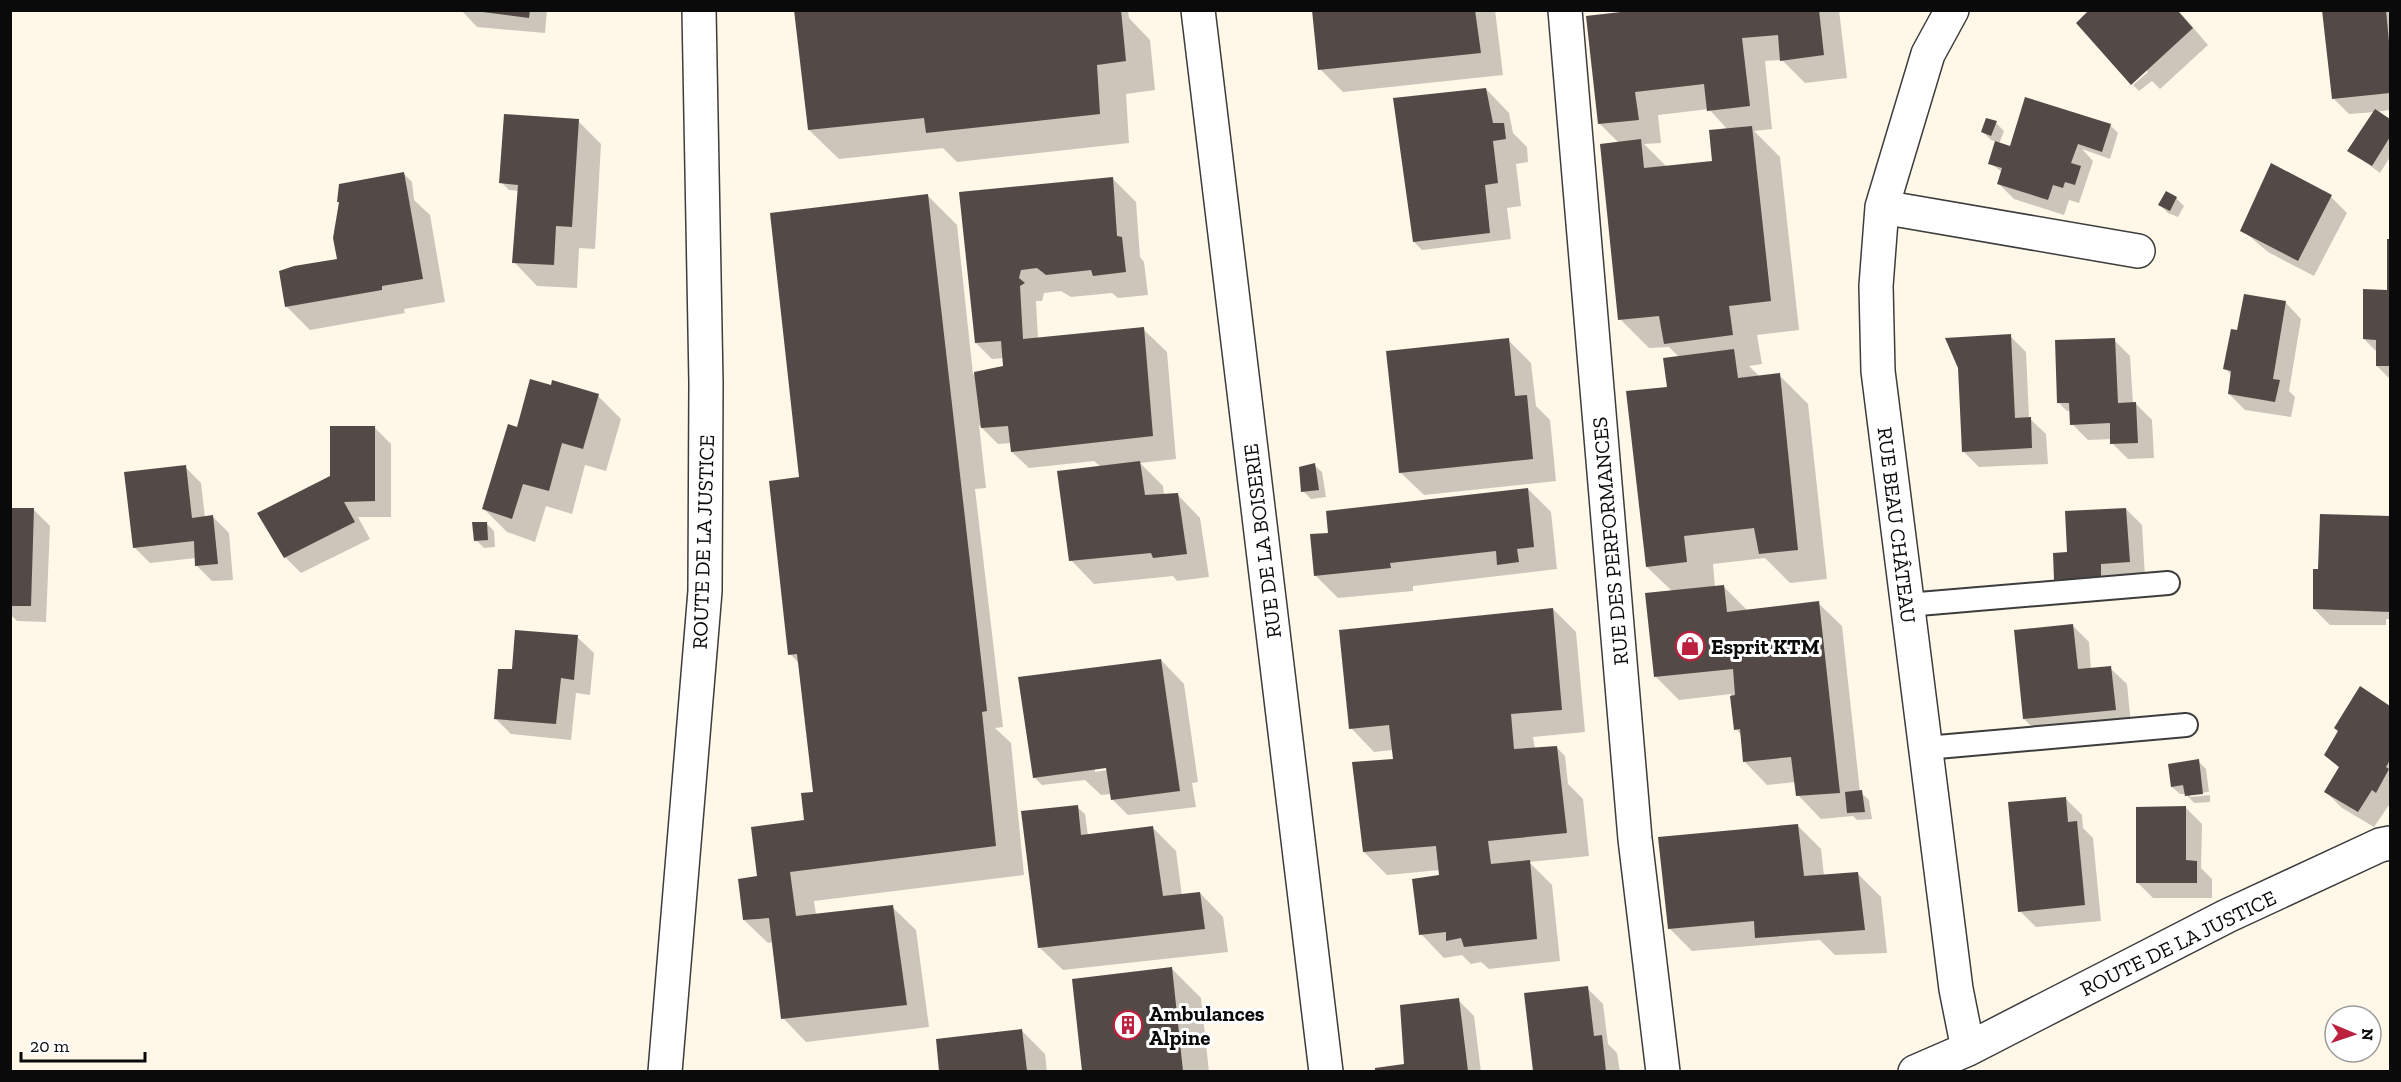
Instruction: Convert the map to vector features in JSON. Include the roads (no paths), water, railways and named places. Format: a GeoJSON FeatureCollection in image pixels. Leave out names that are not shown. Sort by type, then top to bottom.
{"type":"FeatureCollection","features":[{"type":"Feature","properties":{"kind":"street","name":"ROUTE DE LA JUSTICE"},"geometry":{"type":"LineString","coordinates":[[665,1071],[705,591],[706,383],[699,10]]}},
{"type":"Feature","properties":{"kind":"street","name":"RUE DE LA BOISERIE"},"geometry":{"type":"LineString","coordinates":[[1198,10],[1326,1071]]}},
{"type":"Feature","properties":{"kind":"street","name":"RUE DES PERFORMANCES"},"geometry":{"type":"LineString","coordinates":[[1565,10],[1635,839],[1663,1071]]}},
{"type":"Feature","properties":{"kind":"street","name":"RUE BEAU CHÂTEAU"},"geometry":{"type":"LineString","coordinates":[[1952,10],[1928,54],[1882,207],[1876,286],[1878,371],[1956,989],[1968,1048]]}},
{"type":"Feature","properties":{"kind":"street"},"geometry":{"type":"LineString","coordinates":[[1882,207],[2138,251]]}},
{"type":"Feature","properties":{"kind":"street","name":"ROUTE DE LA JUSTICE"},"geometry":{"type":"LineString","coordinates":[[1915,1071],[1968,1048],[2227,916],[2391,843]]}},
{"type":"Feature","properties":{"kind":"street","name":"ROUTE DE LA JUSTICE"},"geometry":{"type":"LineString","coordinates":[[1932,1071],[1968,1048]]}},
{"type":"Feature","properties":{"kind":"lane"},"geometry":{"type":"LineString","coordinates":[[1907,605],[2168,583]]}},
{"type":"Feature","properties":{"kind":"lane"},"geometry":{"type":"LineString","coordinates":[[1926,748],[2186,724]]}},
{"type":"Feature","properties":{"kind":"place","name":"Esprit KTM"},"geometry":{"type":"Point","coordinates":[1690,646]}},
{"type":"Feature","properties":{"kind":"place","name":"Ambulances Alpine"},"geometry":{"type":"Point","coordinates":[1128,1025]}}]}
